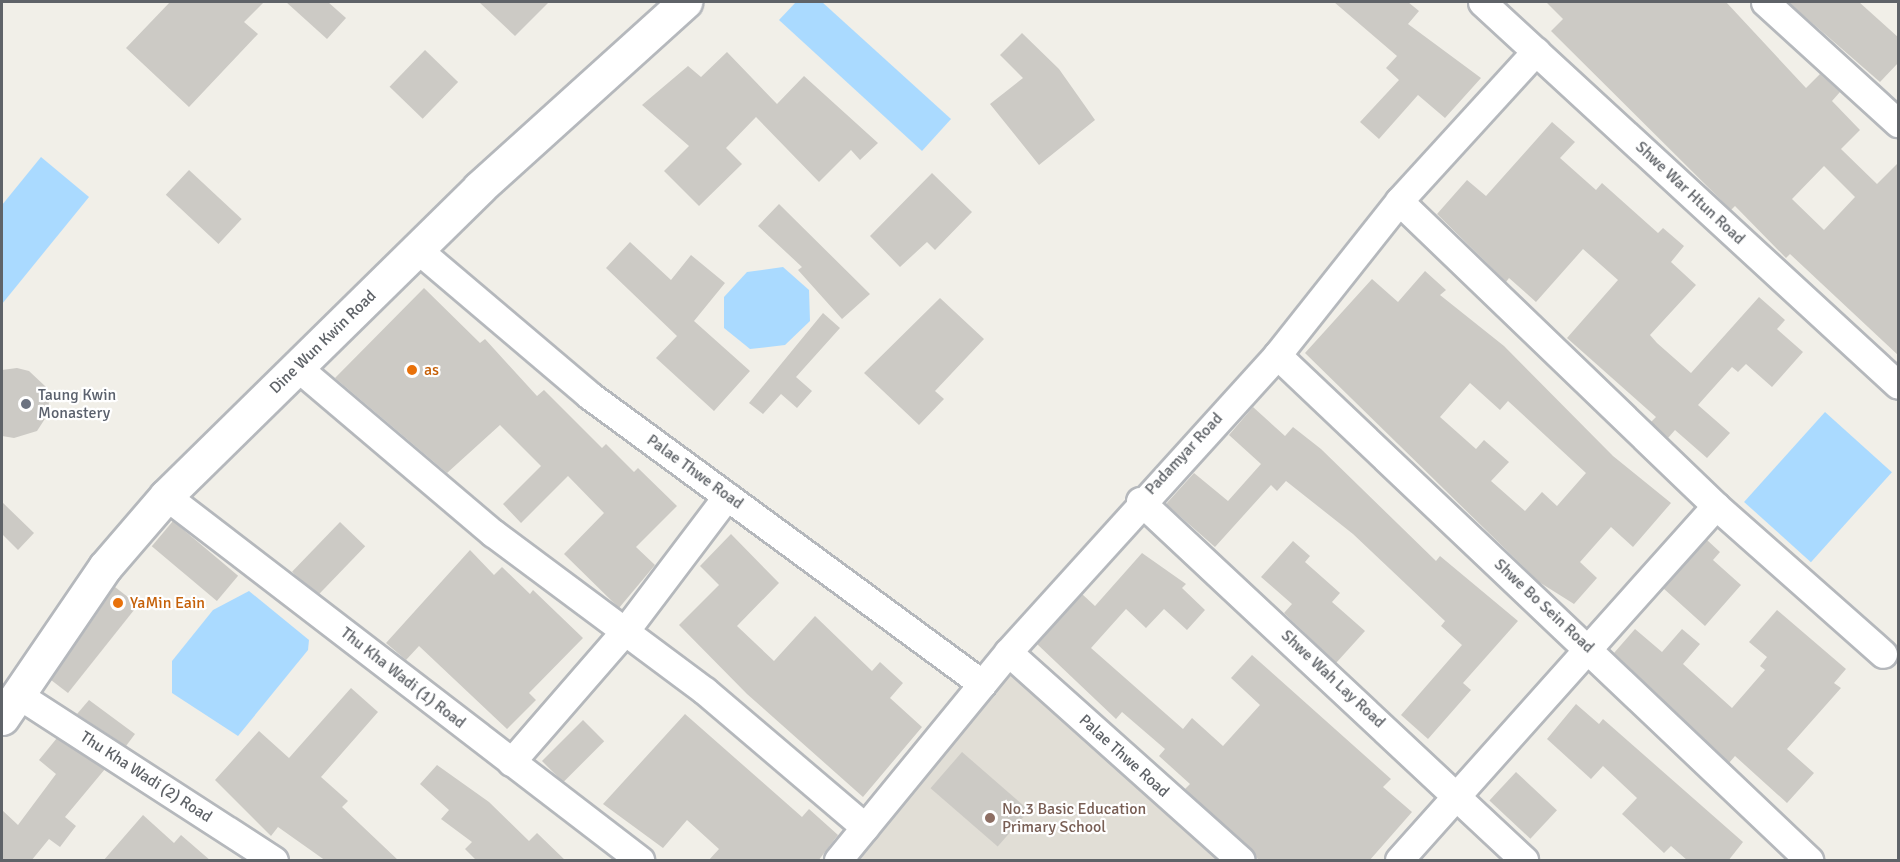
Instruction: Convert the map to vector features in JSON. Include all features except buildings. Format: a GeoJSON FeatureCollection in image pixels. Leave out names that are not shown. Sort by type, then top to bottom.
{"type":"FeatureCollection","features":[{"type":"Feature","properties":{"kind":"street","name":"Dine Wun Kwin Road"},"geometry":{"type":"LineString","coordinates":[[9,706],[105,567],[166,496],[417,249],[684,2]]}},
{"type":"Feature","properties":{"kind":"street","name":"Shwe War Htun Road"},"geometry":{"type":"LineString","coordinates":[[1482,2],[1899,385]]}},
{"type":"Feature","properties":{"kind":"street"},"geometry":{"type":"LineString","coordinates":[[1766,2],[1899,123]]}},
{"type":"Feature","properties":{"kind":"street","name":"Padamyar Road"},"geometry":{"type":"LineString","coordinates":[[838,861],[1008,652],[1140,501],[1277,355],[1399,201],[1536,51]]}},
{"type":"Feature","properties":{"kind":"street"},"geometry":{"type":"LineString","coordinates":[[1399,201],[1716,506],[1883,654]]}},
{"type":"Feature","properties":{"kind":"street","name":"Palae Thwe Road"},"geometry":{"type":"LineString","coordinates":[[417,249],[589,395],[982,684]]}},
{"type":"Feature","properties":{"kind":"street","name":"Shwe Bo Sein Road"},"geometry":{"type":"LineString","coordinates":[[1277,355],[1588,648],[1809,861]]}},
{"type":"Feature","properties":{"kind":"street"},"geometry":{"type":"LineString","coordinates":[[297,367],[493,532],[625,631],[865,826]]}},
{"type":"Feature","properties":{"kind":"street","name":"Thu Kha Wadi (1) Road"},"geometry":{"type":"LineString","coordinates":[[166,496],[640,861]]}},
{"type":"Feature","properties":{"kind":"street"},"geometry":{"type":"LineString","coordinates":[[512,762],[625,631],[727,496]]}},
{"type":"Feature","properties":{"kind":"street","name":"Shwe Wah Lay Road"},"geometry":{"type":"LineString","coordinates":[[1140,501],[1458,794],[1524,861]]}},
{"type":"Feature","properties":{"kind":"street"},"geometry":{"type":"LineString","coordinates":[[1399,861],[1716,506]]}},
{"type":"Feature","properties":{"kind":"street","name":"Palae Thwe Road"},"geometry":{"type":"LineString","coordinates":[[1008,652],[1240,861]]}},
{"type":"Feature","properties":{"kind":"street","name":"Thu Kha Wadi (2) Road"},"geometry":{"type":"LineString","coordinates":[[9,706],[274,861]]}},
{"type":"Feature","properties":{"kind":"shaded area"},"geometry":{"type":"Polygon","coordinates":[[[1008,671],[1230,860],[852,860],[1008,671]]]}},
{"type":"Feature","properties":{"kind":"water"},"geometry":{"type":"Polygon","coordinates":[[[796,2],[822,2],[951,119],[922,151],[779,20],[796,2]]]}},
{"type":"Feature","properties":{"kind":"water"},"geometry":{"type":"Polygon","coordinates":[[[41,157],[89,197],[2,304],[2,205],[41,157]]]}},
{"type":"Feature","properties":{"kind":"water"},"geometry":{"type":"Polygon","coordinates":[[[783,267],[809,290],[810,321],[785,345],[750,349],[724,328],[724,297],[747,272],[783,267]]]}},
{"type":"Feature","properties":{"kind":"water"},"geometry":{"type":"Polygon","coordinates":[[[1825,412],[1892,472],[1811,562],[1744,502],[1825,412]]]}},
{"type":"Feature","properties":{"kind":"water"},"geometry":{"type":"Polygon","coordinates":[[[249,591],[309,640],[308,650],[238,736],[172,693],[172,661],[213,610],[249,591]]]}},
{"type":"Feature","properties":{"kind":"place","name":"as"},"geometry":{"type":"Point","coordinates":[412,370]}},
{"type":"Feature","properties":{"kind":"place","name":"Taung Kwin Monastery"},"geometry":{"type":"Point","coordinates":[26,404]}},
{"type":"Feature","properties":{"kind":"place","name":"YaMin Eain"},"geometry":{"type":"Point","coordinates":[118,603]}},
{"type":"Feature","properties":{"kind":"place","name":"No.3 Basic Education Primary School"},"geometry":{"type":"Point","coordinates":[990,818]}}]}
